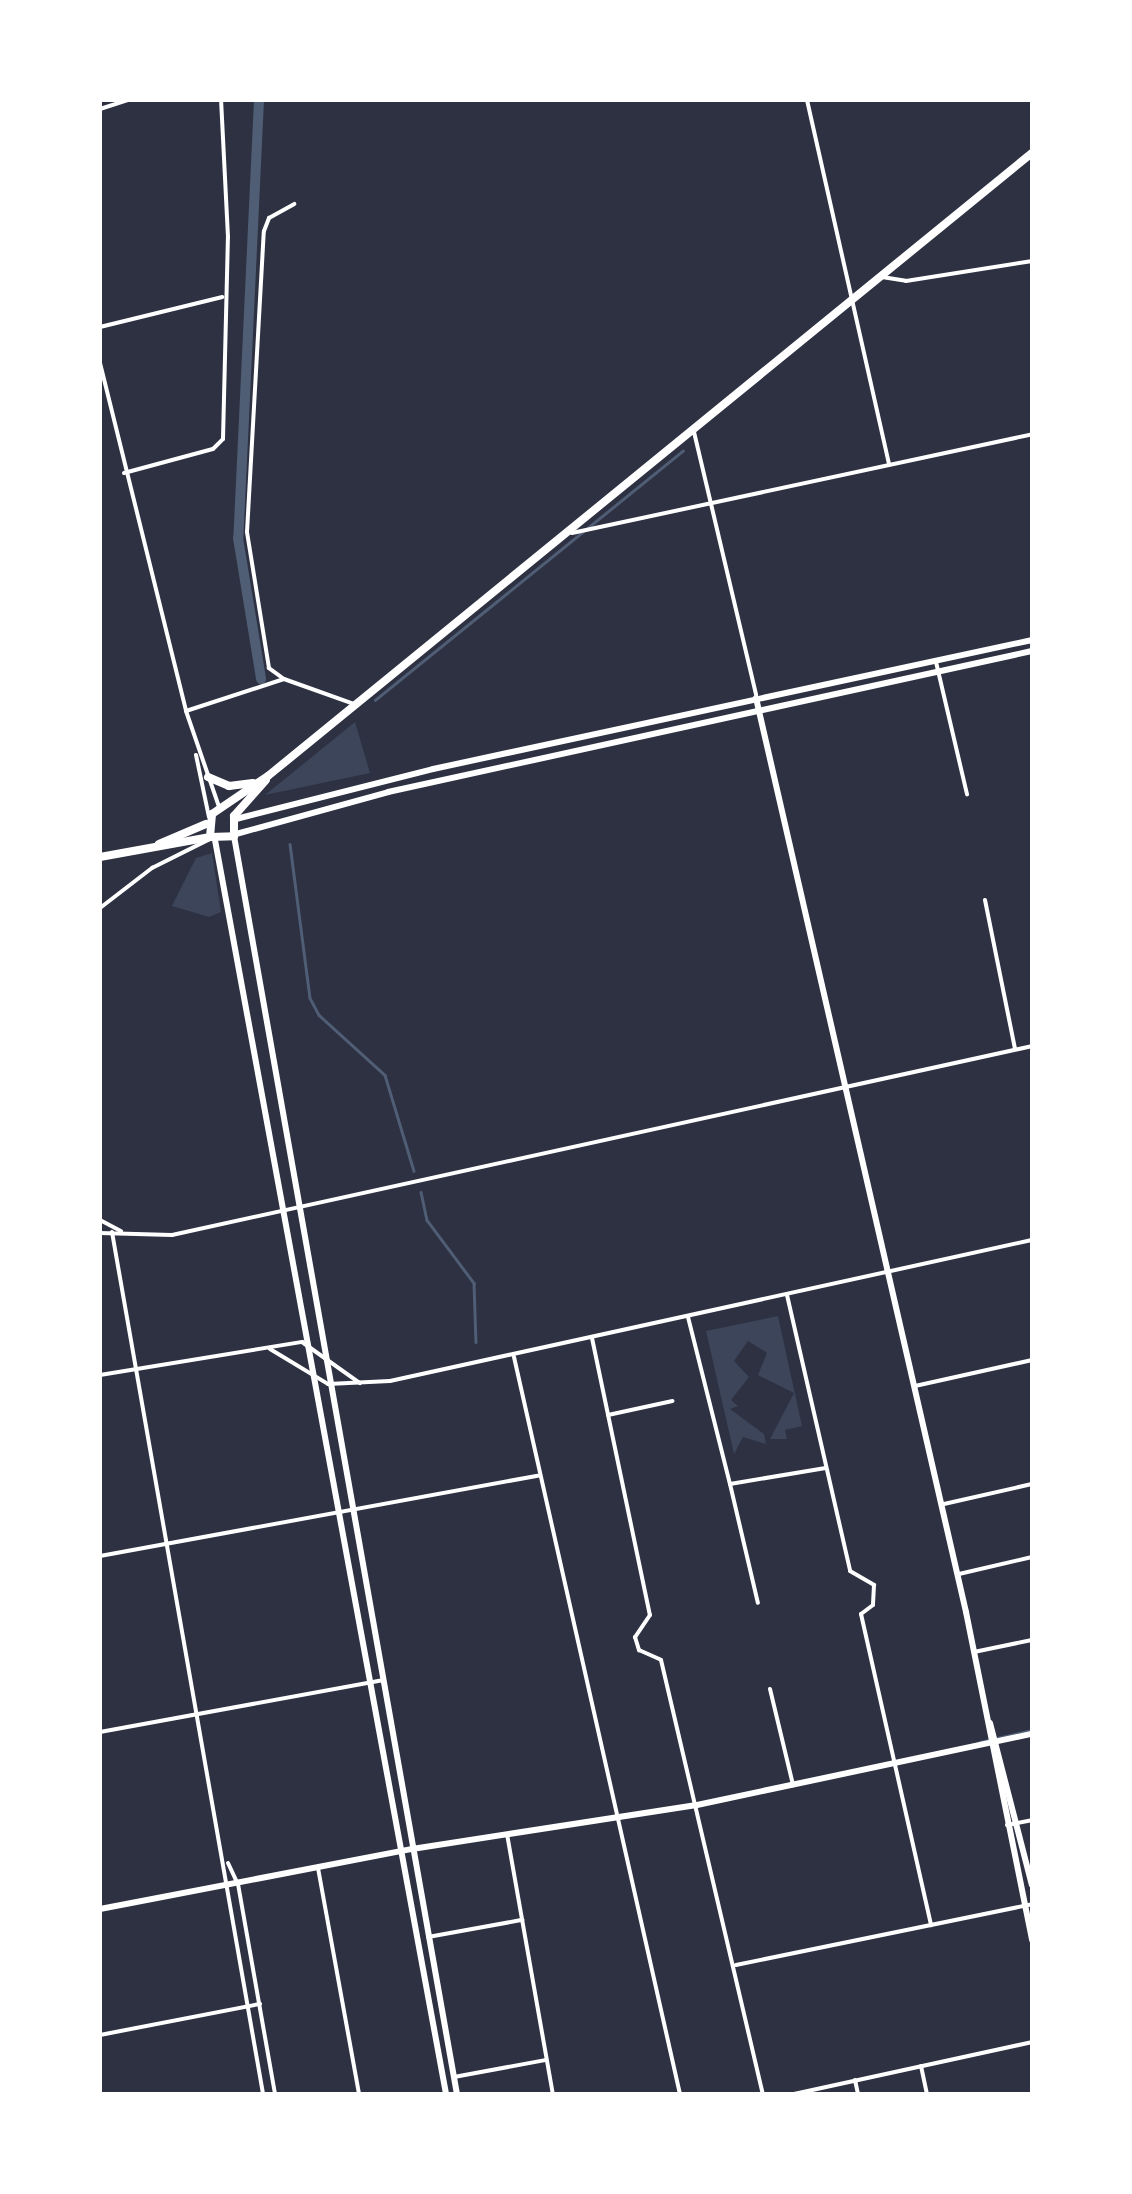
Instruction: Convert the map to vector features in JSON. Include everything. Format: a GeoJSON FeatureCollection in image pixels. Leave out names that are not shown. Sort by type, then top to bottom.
{"type":"FeatureCollection","features":[{"type":"Feature","properties":{"kind":"highway"},"geometry":{"type":"LineString","coordinates":[[140,851],[208,821],[268,776],[1032,154]]}},
{"type":"Feature","properties":{"kind":"highway"},"geometry":{"type":"LineString","coordinates":[[100,857],[235,835],[235,818],[268,776]]}},
{"type":"Feature","properties":{"kind":"highway"},"geometry":{"type":"LineString","coordinates":[[208,777],[229,786],[258,782]]}},
{"type":"Feature","properties":{"kind":"highway"},"geometry":{"type":"LineString","coordinates":[[222,810],[235,818]]}},
{"type":"Feature","properties":{"kind":"highway"},"geometry":{"type":"LineString","coordinates":[[208,821],[212,838]]}},
{"type":"Feature","properties":{"kind":"main road"},"geometry":{"type":"LineString","coordinates":[[457,2094],[280,1120],[235,835],[263,822],[758,709],[1032,640]]}},
{"type":"Feature","properties":{"kind":"main road"},"geometry":{"type":"LineString","coordinates":[[235,818],[756,698],[1029,651],[1023,642]]}},
{"type":"Feature","properties":{"kind":"main road"},"geometry":{"type":"LineString","coordinates":[[756,698],[990,1722],[990,1742],[1028,1904],[1032,1940]]}},
{"type":"Feature","properties":{"kind":"main road"},"geometry":{"type":"LineString","coordinates":[[596,733],[598,745]]}},
{"type":"Feature","properties":{"kind":"main road"},"geometry":{"type":"LineString","coordinates":[[502,754],[504,765]]}},
{"type":"Feature","properties":{"kind":"main road"},"geometry":{"type":"LineString","coordinates":[[212,838],[268,1122],[446,2094]]}},
{"type":"Feature","properties":{"kind":"main road"},"geometry":{"type":"LineString","coordinates":[[268,1122],[280,1120]]}},
{"type":"Feature","properties":{"kind":"main road"},"geometry":{"type":"LineString","coordinates":[[990,1722],[999,1740],[1032,1885]]}},
{"type":"Feature","properties":{"kind":"main road"},"geometry":{"type":"LineString","coordinates":[[100,1909],[412,1849],[697,1805],[1032,1734]]}},
{"type":"Feature","properties":{"kind":"main road"},"geometry":{"type":"LineString","coordinates":[[416,1927],[426,1924]]}},
{"type":"Feature","properties":{"kind":"street"},"geometry":{"type":"LineString","coordinates":[[100,109],[124,100]]}},
{"type":"Feature","properties":{"kind":"street"},"geometry":{"type":"LineString","coordinates":[[124,473],[212,449],[223,433],[221,100]]}},
{"type":"Feature","properties":{"kind":"street"},"geometry":{"type":"LineString","coordinates":[[807,100],[888,464]]}},
{"type":"Feature","properties":{"kind":"street"},"geometry":{"type":"LineString","coordinates":[[294,204],[269,218],[264,231],[247,532],[269,668],[284,678],[354,704]]}},
{"type":"Feature","properties":{"kind":"street"},"geometry":{"type":"LineString","coordinates":[[882,278],[906,281],[1024,257],[1032,261]]}},
{"type":"Feature","properties":{"kind":"street"},"geometry":{"type":"LineString","coordinates":[[100,326],[224,296]]}},
{"type":"Feature","properties":{"kind":"street"},"geometry":{"type":"LineString","coordinates":[[100,363],[124,473],[195,745],[208,821]]}},
{"type":"Feature","properties":{"kind":"street"},"geometry":{"type":"LineString","coordinates":[[100,427],[112,424]]}},
{"type":"Feature","properties":{"kind":"street"},"geometry":{"type":"LineString","coordinates":[[693,428],[756,698]]}},
{"type":"Feature","properties":{"kind":"street"},"geometry":{"type":"LineString","coordinates":[[562,535],[1032,434]]}},
{"type":"Feature","properties":{"kind":"street"},"geometry":{"type":"LineString","coordinates":[[937,665],[967,794]]}},
{"type":"Feature","properties":{"kind":"street"},"geometry":{"type":"LineString","coordinates":[[186,711],[284,678]]}},
{"type":"Feature","properties":{"kind":"street"},"geometry":{"type":"LineString","coordinates":[[195,745],[222,810]]}},
{"type":"Feature","properties":{"kind":"street"},"geometry":{"type":"LineString","coordinates":[[100,908],[152,868],[212,838]]}},
{"type":"Feature","properties":{"kind":"street"},"geometry":{"type":"LineString","coordinates":[[984,900],[1015,1050]]}},
{"type":"Feature","properties":{"kind":"street"},"geometry":{"type":"LineString","coordinates":[[100,1233],[172,1235],[1032,1046]]}},
{"type":"Feature","properties":{"kind":"street"},"geometry":{"type":"LineString","coordinates":[[100,1220],[122,1231]]}},
{"type":"Feature","properties":{"kind":"street"},"geometry":{"type":"LineString","coordinates":[[112,1232],[226,1859],[225,1886],[263,2094]]}},
{"type":"Feature","properties":{"kind":"street"},"geometry":{"type":"LineString","coordinates":[[270,1349],[328,1384],[360,1384],[514,1356],[1032,1240]]}},
{"type":"Feature","properties":{"kind":"street"},"geometry":{"type":"LineString","coordinates":[[787,1295],[850,1570],[874,1585],[873,1606],[861,1614],[931,1925]]}},
{"type":"Feature","properties":{"kind":"street"},"geometry":{"type":"LineString","coordinates":[[688,1316],[758,1603]]}},
{"type":"Feature","properties":{"kind":"street"},"geometry":{"type":"LineString","coordinates":[[592,1338],[650,1616],[636,1637],[639,1650],[661,1660],[736,1965],[763,2094]]}},
{"type":"Feature","properties":{"kind":"street"},"geometry":{"type":"LineString","coordinates":[[100,1375],[306,1342],[360,1384]]}},
{"type":"Feature","properties":{"kind":"street"},"geometry":{"type":"LineString","coordinates":[[514,1356],[680,2094]]}},
{"type":"Feature","properties":{"kind":"street"},"geometry":{"type":"LineString","coordinates":[[914,1386],[1032,1360]]}},
{"type":"Feature","properties":{"kind":"street"},"geometry":{"type":"LineString","coordinates":[[608,1415],[672,1401]]}},
{"type":"Feature","properties":{"kind":"street"},"geometry":{"type":"LineString","coordinates":[[730,1484],[826,1468]]}},
{"type":"Feature","properties":{"kind":"street"},"geometry":{"type":"LineString","coordinates":[[100,1556],[539,1476]]}},
{"type":"Feature","properties":{"kind":"street"},"geometry":{"type":"LineString","coordinates":[[940,1505],[1032,1484]]}},
{"type":"Feature","properties":{"kind":"street"},"geometry":{"type":"LineString","coordinates":[[956,1574],[1032,1557]]}},
{"type":"Feature","properties":{"kind":"street"},"geometry":{"type":"LineString","coordinates":[[974,1652],[1032,1640]]}},
{"type":"Feature","properties":{"kind":"street"},"geometry":{"type":"LineString","coordinates":[[100,1732],[382,1680]]}},
{"type":"Feature","properties":{"kind":"street"},"geometry":{"type":"LineString","coordinates":[[770,1689],[793,1785]]}},
{"type":"Feature","properties":{"kind":"street"},"geometry":{"type":"LineString","coordinates":[[1007,1825],[1032,1820]]}},
{"type":"Feature","properties":{"kind":"street"},"geometry":{"type":"LineString","coordinates":[[506,1834],[552,2094]]}},
{"type":"Feature","properties":{"kind":"street"},"geometry":{"type":"LineString","coordinates":[[226,1859],[238,1884],[276,2094]]}},
{"type":"Feature","properties":{"kind":"street"},"geometry":{"type":"LineString","coordinates":[[318,1867],[360,2094]]}},
{"type":"Feature","properties":{"kind":"street"},"geometry":{"type":"LineString","coordinates":[[736,1965],[1028,1904]]}},
{"type":"Feature","properties":{"kind":"street"},"geometry":{"type":"LineString","coordinates":[[428,1936],[522,1920]]}},
{"type":"Feature","properties":{"kind":"street"},"geometry":{"type":"LineString","coordinates":[[100,2035],[260,2004]]}},
{"type":"Feature","properties":{"kind":"street"},"geometry":{"type":"LineString","coordinates":[[794,2094],[1032,2042]]}},
{"type":"Feature","properties":{"kind":"street"},"geometry":{"type":"LineString","coordinates":[[454,2077],[546,2060]]}},
{"type":"Feature","properties":{"kind":"street"},"geometry":{"type":"LineString","coordinates":[[921,2066],[927,2094]]}},
{"type":"Feature","properties":{"kind":"street"},"geometry":{"type":"LineString","coordinates":[[855,2080],[858,2094]]}},
{"type":"Feature","properties":{"kind":"shaded area"},"geometry":{"type":"Polygon","coordinates":[[[355,722],[370,773],[265,795],[355,722]]]}},
{"type":"Feature","properties":{"kind":"shaded area"},"geometry":{"type":"Polygon","coordinates":[[[212,853],[221,912],[209,917],[172,906],[196,858],[212,853]]]}},
{"type":"Feature","properties":{"kind":"shaded area"},"geometry":{"type":"Polygon","coordinates":[[[778,1316],[802,1426],[785,1430],[787,1439],[770,1439],[794,1393],[758,1375],[767,1353],[748,1341],[734,1361],[749,1377],[731,1400],[738,1406],[730,1409],[764,1434],[766,1444],[743,1437],[734,1454],[706,1331],[778,1316]]]}},
{"type":"Feature","properties":{"kind":"waterway"},"geometry":{"type":"LineString","coordinates":[[259,100],[238,538],[261,679]]}},
{"type":"Feature","properties":{"kind":"waterway"},"geometry":{"type":"LineString","coordinates":[[375,700],[683,451]]}},
{"type":"Feature","properties":{"kind":"waterway"},"geometry":{"type":"LineString","coordinates":[[290,844],[310,998],[319,1015],[385,1075],[414,1171]]}},
{"type":"Feature","properties":{"kind":"waterway"},"geometry":{"type":"LineString","coordinates":[[421,1192],[427,1220],[474,1283],[476,1342]]}},
{"type":"Feature","properties":{"kind":"waterway"},"geometry":{"type":"LineString","coordinates":[[980,1742],[1032,1730]]}}]}
